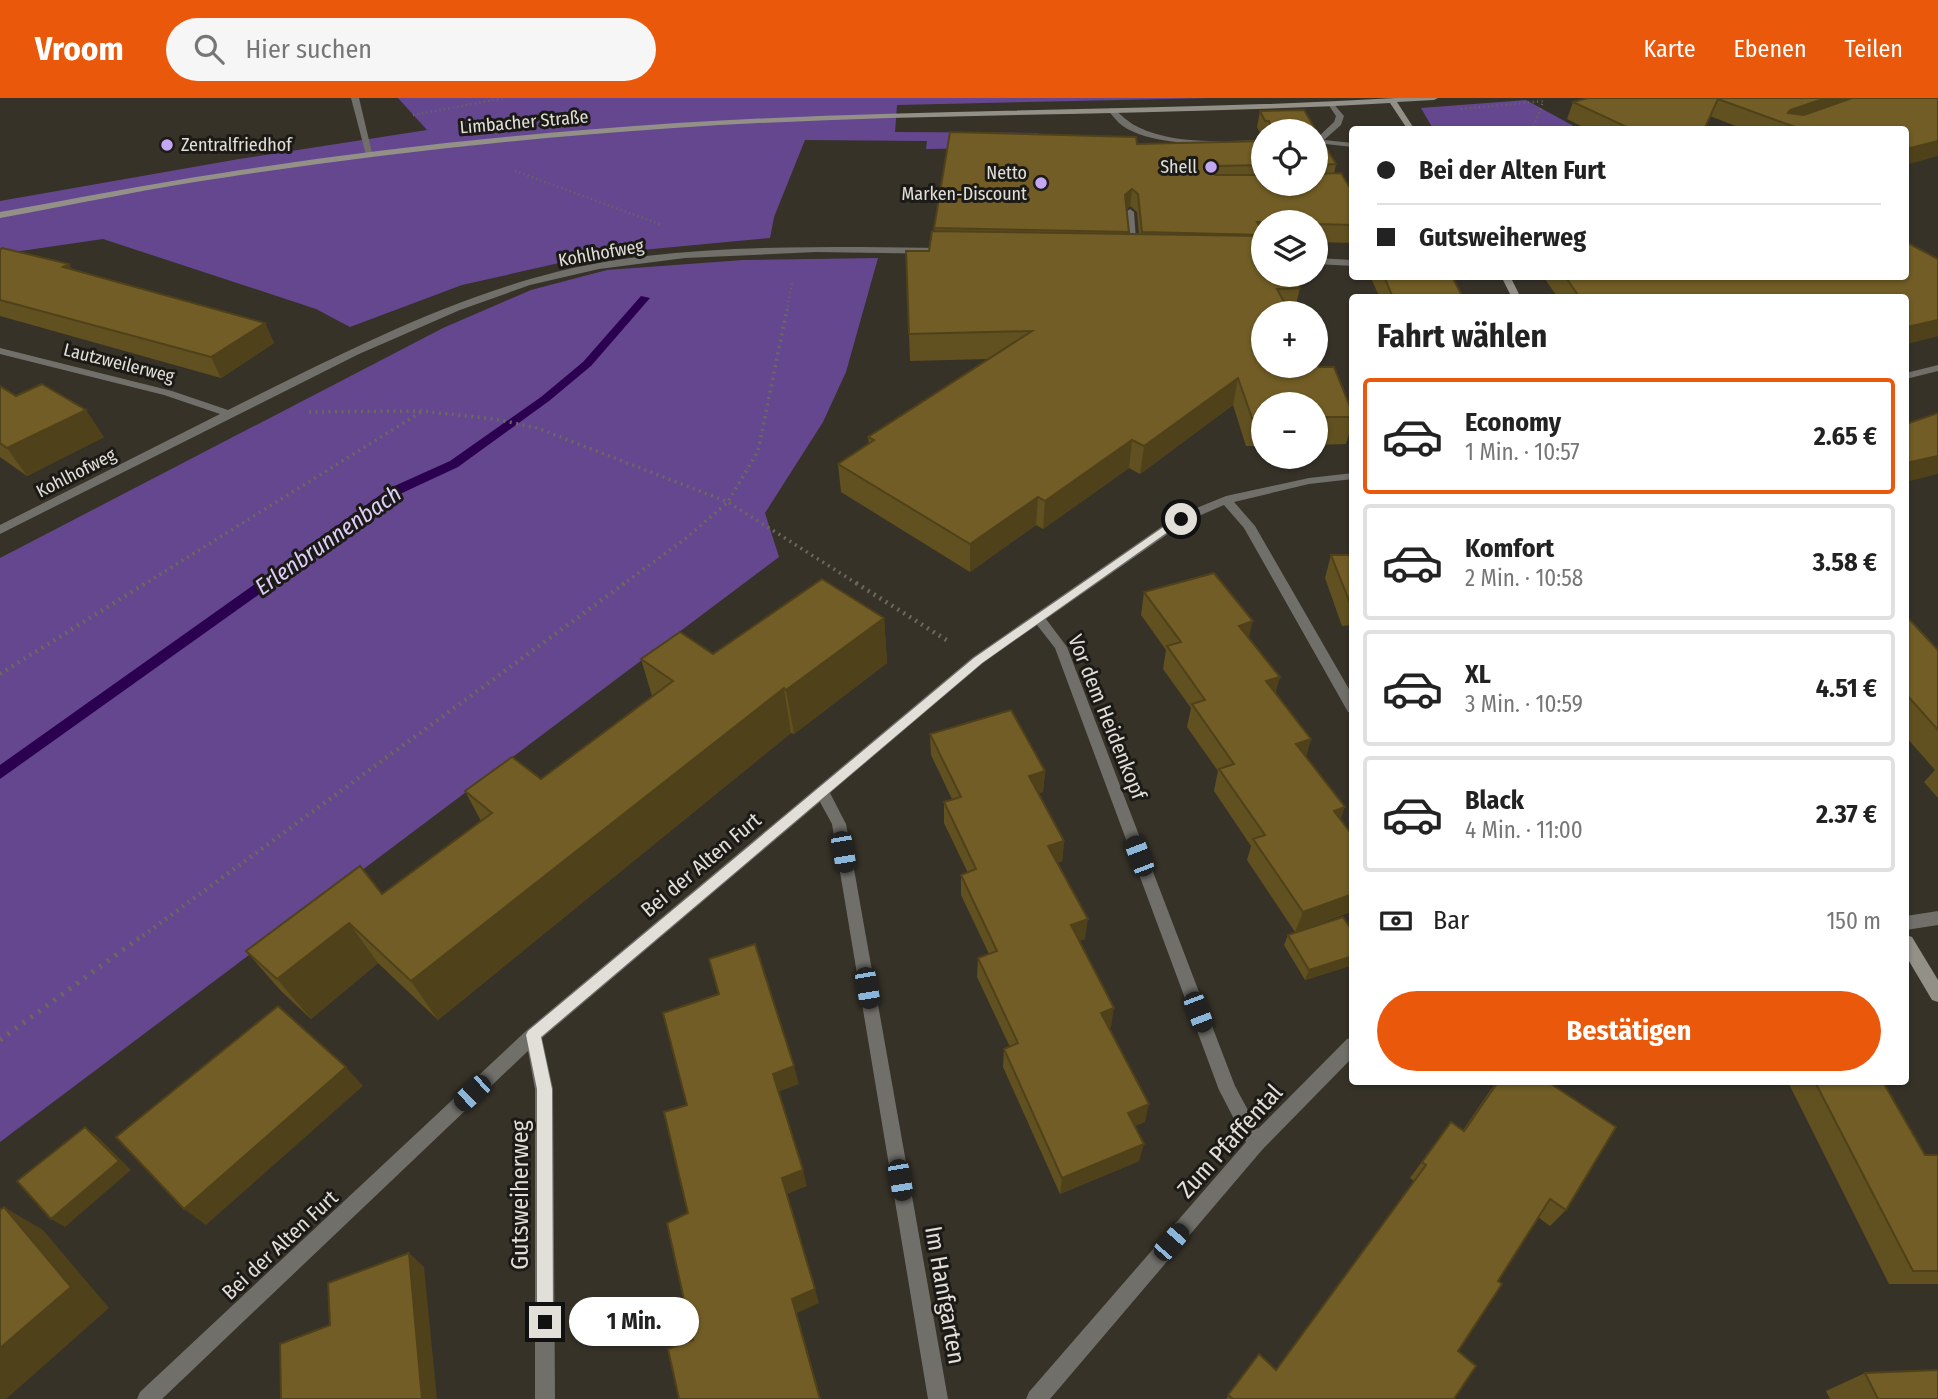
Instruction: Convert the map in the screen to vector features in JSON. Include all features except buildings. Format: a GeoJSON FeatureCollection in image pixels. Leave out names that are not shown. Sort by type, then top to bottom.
{"type":"FeatureCollection","features":[{"type":"Feature","properties":{"kind":"main road","name":"Limbacher Straße"},"geometry":{"type":"LineString","coordinates":[[0,215],[253,170],[578,132],[735,122],[1332,104],[1434,98]]}},
{"type":"Feature","properties":{"kind":"main road"},"geometry":{"type":"LineString","coordinates":[[1392,101],[1409,126]]}},
{"type":"Feature","properties":{"kind":"main road"},"geometry":{"type":"LineString","coordinates":[[1909,947],[1938,995]]}},
{"type":"Feature","properties":{"kind":"street"},"geometry":{"type":"LineString","coordinates":[[355,98],[370,155]]}},
{"type":"Feature","properties":{"kind":"street"},"geometry":{"type":"LineString","coordinates":[[1328,132],[1338,123],[1340,116],[1332,104]]}},
{"type":"Feature","properties":{"kind":"street"},"geometry":{"type":"LineString","coordinates":[[1112,110],[1120,121],[1147,132],[1186,140],[1251,142]]}},
{"type":"Feature","properties":{"kind":"street"},"geometry":{"type":"LineString","coordinates":[[1328,142],[1349,145]]}},
{"type":"Feature","properties":{"kind":"street"},"geometry":{"type":"LineString","coordinates":[[1130,212],[1134,255]]}},
{"type":"Feature","properties":{"kind":"street","name":"Kohlhofweg"},"geometry":{"type":"LineString","coordinates":[[0,530],[228,413],[434,315],[518,286],[597,266],[681,256],[798,250],[953,251]]}},
{"type":"Feature","properties":{"kind":"street"},"geometry":{"type":"LineString","coordinates":[[1120,255],[1146,255]]}},
{"type":"Feature","properties":{"kind":"street"},"geometry":{"type":"LineString","coordinates":[[1328,262],[1349,263]]}},
{"type":"Feature","properties":{"kind":"street","name":"Lautzweilerweg"},"geometry":{"type":"LineString","coordinates":[[0,351],[168,393],[228,413]]}},
{"type":"Feature","properties":{"kind":"street"},"geometry":{"type":"LineString","coordinates":[[1909,375],[1938,368]]}},
{"type":"Feature","properties":{"kind":"street","name":"Bei der Alten Furt"},"geometry":{"type":"LineString","coordinates":[[147,1399],[533,1035],[978,660],[1181,519],[1226,500],[1309,481],[1349,476]]}},
{"type":"Feature","properties":{"kind":"street"},"geometry":{"type":"LineString","coordinates":[[1226,500],[1249,526],[1349,702]]}},
{"type":"Feature","properties":{"kind":"street","name":"Vor dem Heidenkopf"},"geometry":{"type":"LineString","coordinates":[[1039,618],[1061,648],[1228,1090],[1256,1144]]}},
{"type":"Feature","properties":{"kind":"street","name":"Im Hanfgarten"},"geometry":{"type":"LineString","coordinates":[[821,790],[838,824],[938,1399]]}},
{"type":"Feature","properties":{"kind":"street"},"geometry":{"type":"LineString","coordinates":[[1909,923],[1938,918]]}},
{"type":"Feature","properties":{"kind":"street","name":"Gutsweiherweg"},"geometry":{"type":"LineString","coordinates":[[533,1035],[544,1089],[545,1399]]}},
{"type":"Feature","properties":{"kind":"street","name":"Zum Pfaffental"},"geometry":{"type":"LineString","coordinates":[[1036,1399],[1256,1144],[1349,1049]]}},
{"type":"Feature","properties":{"kind":"path"},"geometry":{"type":"LineString","coordinates":[[413,114],[505,98]]}},
{"type":"Feature","properties":{"kind":"path"},"geometry":{"type":"LineString","coordinates":[[1534,126],[1544,101],[1539,98]]}},
{"type":"Feature","properties":{"kind":"path"},"geometry":{"type":"LineString","coordinates":[[514,171],[667,227]]}},
{"type":"Feature","properties":{"kind":"path"},"geometry":{"type":"LineString","coordinates":[[0,1040],[685,539],[729,502],[758,451],[776,374],[798,250]]}},
{"type":"Feature","properties":{"kind":"path"},"geometry":{"type":"LineString","coordinates":[[0,674],[421,411]]}},
{"type":"Feature","properties":{"kind":"path"},"geometry":{"type":"LineString","coordinates":[[297,412],[421,411],[537,428],[729,502],[978,660]]}},
{"type":"Feature","properties":{"kind":"shaded area"},"geometry":{"type":"Polygon","coordinates":[[[398,98],[1212,98],[897,105],[895,132],[1037,133],[1051,138],[1043,147],[926,149],[927,141],[805,140],[774,217],[770,238],[599,254],[462,285],[350,327],[316,309],[103,239],[0,254],[0,201],[239,159],[427,130],[398,98]]]}},
{"type":"Feature","properties":{"kind":"shaded area"},"geometry":{"type":"Polygon","coordinates":[[[1526,100],[1574,126],[1431,126],[1421,108],[1526,100]]]}},
{"type":"Feature","properties":{"kind":"shaded area"},"geometry":{"type":"Polygon","coordinates":[[[878,258],[846,372],[823,422],[765,513],[779,557],[0,1142],[0,558],[443,328],[531,290],[607,270],[743,260],[878,258]]]}},
{"type":"Feature","properties":{"kind":"waterway","name":"Erlenbrunnenbach"},"geometry":{"type":"LineString","coordinates":[[0,773],[395,491],[454,464],[545,399],[587,364],[645,298]]}},
{"type":"Feature","properties":{"kind":"place","name":"Zentralfriedhof"},"geometry":{"type":"Point","coordinates":[167,145]}},
{"type":"Feature","properties":{"kind":"place","name":"Shell"},"geometry":{"type":"Point","coordinates":[1211,167]}},
{"type":"Feature","properties":{"kind":"place","name":"Netto Marken-Discount"},"geometry":{"type":"Point","coordinates":[1041,183]}},
{"type":"Feature","properties":{"kind":"route"},"geometry":{"type":"LineString","coordinates":[[545,1322],[544,1089],[533,1035],[978,660],[1181,519]]}}]}
